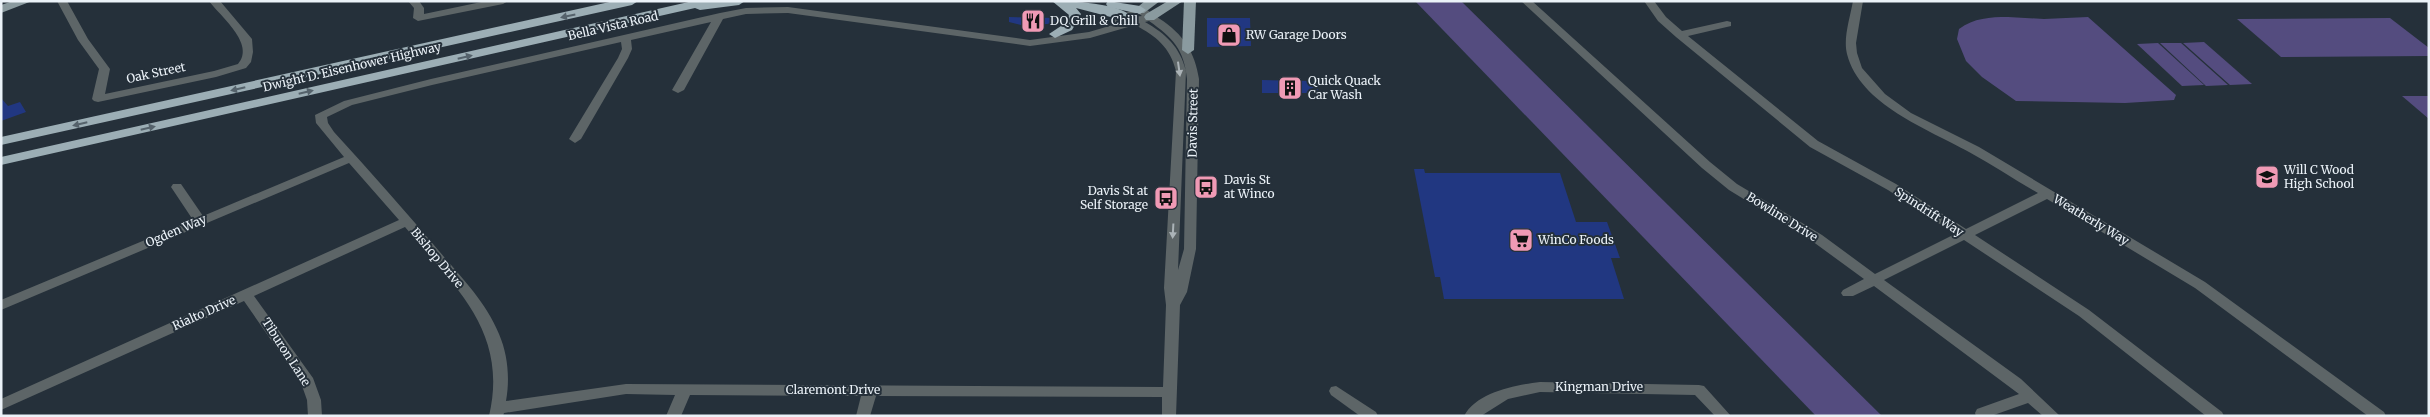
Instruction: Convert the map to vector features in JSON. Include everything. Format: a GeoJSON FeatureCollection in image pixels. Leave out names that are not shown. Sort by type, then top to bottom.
{"type":"FeatureCollection","features":[{"type":"Feature","properties":{"kind":"highway","name":"Dwight D. Eisenhower Highway"},"geometry":{"type":"LineString","coordinates":[[1,141],[632,1]]}},
{"type":"Feature","properties":{"kind":"highway","name":"Dwight D. Eisenhower Highway"},"geometry":{"type":"LineString","coordinates":[[1,161],[710,1]]}},
{"type":"Feature","properties":{"kind":"highway"},"geometry":{"type":"LineString","coordinates":[[678,8],[739,1]]}},
{"type":"Feature","properties":{"kind":"highway"},"geometry":{"type":"LineString","coordinates":[[1100,1],[1145,13]]}},
{"type":"Feature","properties":{"kind":"highway"},"geometry":{"type":"LineString","coordinates":[[1059,2],[1132,20]]}},
{"type":"Feature","properties":{"kind":"highway"},"geometry":{"type":"LineString","coordinates":[[1055,34],[1068,28],[1075,16],[1070,8],[1059,2]]}},
{"type":"Feature","properties":{"kind":"highway"},"geometry":{"type":"LineString","coordinates":[[1,168],[66,147]]}},
{"type":"Feature","properties":{"kind":"main road"},"geometry":{"type":"LineString","coordinates":[[1,9],[26,1]]}},
{"type":"Feature","properties":{"kind":"main road"},"geometry":{"type":"LineString","coordinates":[[1145,13],[1154,1]]}},
{"type":"Feature","properties":{"kind":"main road"},"geometry":{"type":"LineString","coordinates":[[1145,13],[1177,1]]}},
{"type":"Feature","properties":{"kind":"main road"},"geometry":{"type":"LineString","coordinates":[[1188,50],[1190,1]]}},
{"type":"Feature","properties":{"kind":"street","name":"Oak Street"},"geometry":{"type":"LineString","coordinates":[[62,1],[83,40],[105,69],[98,99],[220,74],[236,69],[246,62],[248,52],[247,39],[214,1]]}},
{"type":"Feature","properties":{"kind":"street"},"geometry":{"type":"LineString","coordinates":[[413,1],[419,8],[418,18],[503,1]]}},
{"type":"Feature","properties":{"kind":"street","name":"Bowline Drive"},"geometry":{"type":"LineString","coordinates":[[1526,1],[1734,187],[1817,238],[2030,396],[2053,416]]}},
{"type":"Feature","properties":{"kind":"street","name":"Spindrift Way"},"geometry":{"type":"LineString","coordinates":[[1649,1],[1662,19],[1680,35],[1814,144],[1892,187],[2084,313],[2217,416]]}},
{"type":"Feature","properties":{"kind":"street","name":"Weatherly Way"},"geometry":{"type":"LineString","coordinates":[[1858,1],[1851,43],[1852,53],[1857,68],[1867,82],[1881,96],[1908,115],[1975,150],[2200,285],[2379,416]]}},
{"type":"Feature","properties":{"kind":"street","name":"Bella Vista Road"},"geometry":{"type":"LineString","coordinates":[[322,123],[321,115],[348,104],[431,82],[720,16],[767,9],[788,10],[1014,39],[1030,43],[1072,39],[1132,20]]}},
{"type":"Feature","properties":{"kind":"street"},"geometry":{"type":"LineString","coordinates":[[1132,20],[1145,13],[1172,32],[1188,50]]}},
{"type":"Feature","properties":{"kind":"street"},"geometry":{"type":"LineString","coordinates":[[678,90],[720,16]]}},
{"type":"Feature","properties":{"kind":"street","name":"Davis Street"},"geometry":{"type":"LineString","coordinates":[[1132,20],[1158,32],[1171,45],[1181,71],[1170,288],[1173,305],[1169,416]]}},
{"type":"Feature","properties":{"kind":"street","name":"Bella Vista Road"},"geometry":{"type":"LineString","coordinates":[[1014,39],[1055,34],[1132,20]]}},
{"type":"Feature","properties":{"kind":"street"},"geometry":{"type":"LineString","coordinates":[[1680,35],[1727,24]]}},
{"type":"Feature","properties":{"kind":"street"},"geometry":{"type":"LineString","coordinates":[[575,140],[623,58],[627,49],[625,37]]}},
{"type":"Feature","properties":{"kind":"street","name":"Davis Street"},"geometry":{"type":"LineString","coordinates":[[1173,305],[1180,292],[1190,249],[1194,79],[1188,50]]}},
{"type":"Feature","properties":{"kind":"street","name":"Bishop Drive"},"geometry":{"type":"LineString","coordinates":[[322,123],[479,307],[493,337],[499,362],[501,388],[497,412]]}},
{"type":"Feature","properties":{"kind":"street","name":"Ogden Way"},"geometry":{"type":"LineString","coordinates":[[2,301],[351,158]]}},
{"type":"Feature","properties":{"kind":"street"},"geometry":{"type":"LineString","coordinates":[[177,187],[200,221]]}},
{"type":"Feature","properties":{"kind":"street"},"geometry":{"type":"LineString","coordinates":[[1848,293],[2047,194]]}},
{"type":"Feature","properties":{"kind":"street","name":"Rialto Drive"},"geometry":{"type":"LineString","coordinates":[[1,405],[407,221]]}},
{"type":"Feature","properties":{"kind":"street","name":"Tiburon Lane"},"geometry":{"type":"LineString","coordinates":[[246,294],[308,382],[314,400],[315,416]]}},
{"type":"Feature","properties":{"kind":"street","name":"Kingman Drive"},"geometry":{"type":"LineString","coordinates":[[1471,416],[1496,396],[1514,390],[1540,387],[1699,390],[1724,416]]}},
{"type":"Feature","properties":{"kind":"street"},"geometry":{"type":"LineString","coordinates":[[674,416],[685,389]]}},
{"type":"Feature","properties":{"kind":"street","name":"Claremont Drive"},"geometry":{"type":"LineString","coordinates":[[497,412],[603,391],[685,389],[1170,392]]}},
{"type":"Feature","properties":{"kind":"street"},"geometry":{"type":"LineString","coordinates":[[863,416],[870,390]]}},
{"type":"Feature","properties":{"kind":"street"},"geometry":{"type":"LineString","coordinates":[[1336,391],[1371,416]]}},
{"type":"Feature","properties":{"kind":"street"},"geometry":{"type":"LineString","coordinates":[[1982,413],[2030,396]]}},
{"type":"Feature","properties":{"kind":"shaded area"},"geometry":{"type":"Polygon","coordinates":[[[1415,1],[1461,1],[1882,416],[1816,416],[1415,1]]]}},
{"type":"Feature","properties":{"kind":"shaded area"},"geometry":{"type":"Polygon","coordinates":[[[2008,17],[2044,19],[2088,17],[2176,95],[2174,100],[2125,103],[2016,101],[1982,77],[1966,61],[1957,39],[1959,29],[1970,22],[2008,17]]]}},
{"type":"Feature","properties":{"kind":"shaded area"},"geometry":{"type":"Polygon","coordinates":[[[2390,18],[2429,48],[2429,56],[2281,57],[2237,19],[2390,18]]]}},
{"type":"Feature","properties":{"kind":"shaded area"},"geometry":{"type":"Polygon","coordinates":[[[2204,42],[2252,84],[2230,85],[2183,43],[2204,42]]]}},
{"type":"Feature","properties":{"kind":"shaded area"},"geometry":{"type":"Polygon","coordinates":[[[2158,43],[2204,85],[2182,86],[2137,44],[2158,43]]]}},
{"type":"Feature","properties":{"kind":"shaded area"},"geometry":{"type":"Polygon","coordinates":[[[2160,43],[2181,43],[2228,85],[2206,86],[2160,43]]]}},
{"type":"Feature","properties":{"kind":"shaded area"},"geometry":{"type":"Polygon","coordinates":[[[2402,96],[2429,96],[2429,119],[2402,96]]]}},
{"type":"Feature","properties":{"kind":"building","name":"DQ Grill & Chill"},"geometry":{"type":"Polygon","coordinates":[[[1009,17],[1058,18],[1058,23],[1025,26],[1009,22],[1009,17]]]}},
{"type":"Feature","properties":{"kind":"building","name":"RW Garage Doors"},"geometry":{"type":"Polygon","coordinates":[[[1207,18],[1250,18],[1251,46],[1207,47],[1207,18]]]}},
{"type":"Feature","properties":{"kind":"building","name":"Quick Quack Car Wash"},"geometry":{"type":"Polygon","coordinates":[[[1262,80],[1312,81],[1312,83],[1317,83],[1318,93],[1262,93],[1262,80]]]}},
{"type":"Feature","properties":{"kind":"building"},"geometry":{"type":"Polygon","coordinates":[[[1,98],[8,106],[20,102],[26,112],[1,121],[1,98]]]}},
{"type":"Feature","properties":{"kind":"building","name":"WinCo Foods"},"geometry":{"type":"Polygon","coordinates":[[[1414,169],[1424,169],[1425,173],[1560,173],[1576,222],[1607,222],[1620,258],[1611,258],[1624,299],[1444,299],[1440,277],[1435,277],[1414,169]]]}},
{"type":"Feature","properties":{"kind":"place","name":"DQ Grill & Chill"},"geometry":{"type":"Point","coordinates":[1033,21]}},
{"type":"Feature","properties":{"kind":"place","name":"RW Garage Doors"},"geometry":{"type":"Point","coordinates":[1229,35]}},
{"type":"Feature","properties":{"kind":"place","name":"Quick Quack Car Wash"},"geometry":{"type":"Point","coordinates":[1290,88]}},
{"type":"Feature","properties":{"kind":"place","name":"Will C Wood High School"},"geometry":{"type":"Point","coordinates":[2267,177]}},
{"type":"Feature","properties":{"kind":"place","name":"Davis St at Winco"},"geometry":{"type":"Point","coordinates":[1206,187]}},
{"type":"Feature","properties":{"kind":"place","name":"Davis St at Self Storage"},"geometry":{"type":"Point","coordinates":[1166,198]}},
{"type":"Feature","properties":{"kind":"place","name":"WinCo Foods"},"geometry":{"type":"Point","coordinates":[1521,240]}}]}
